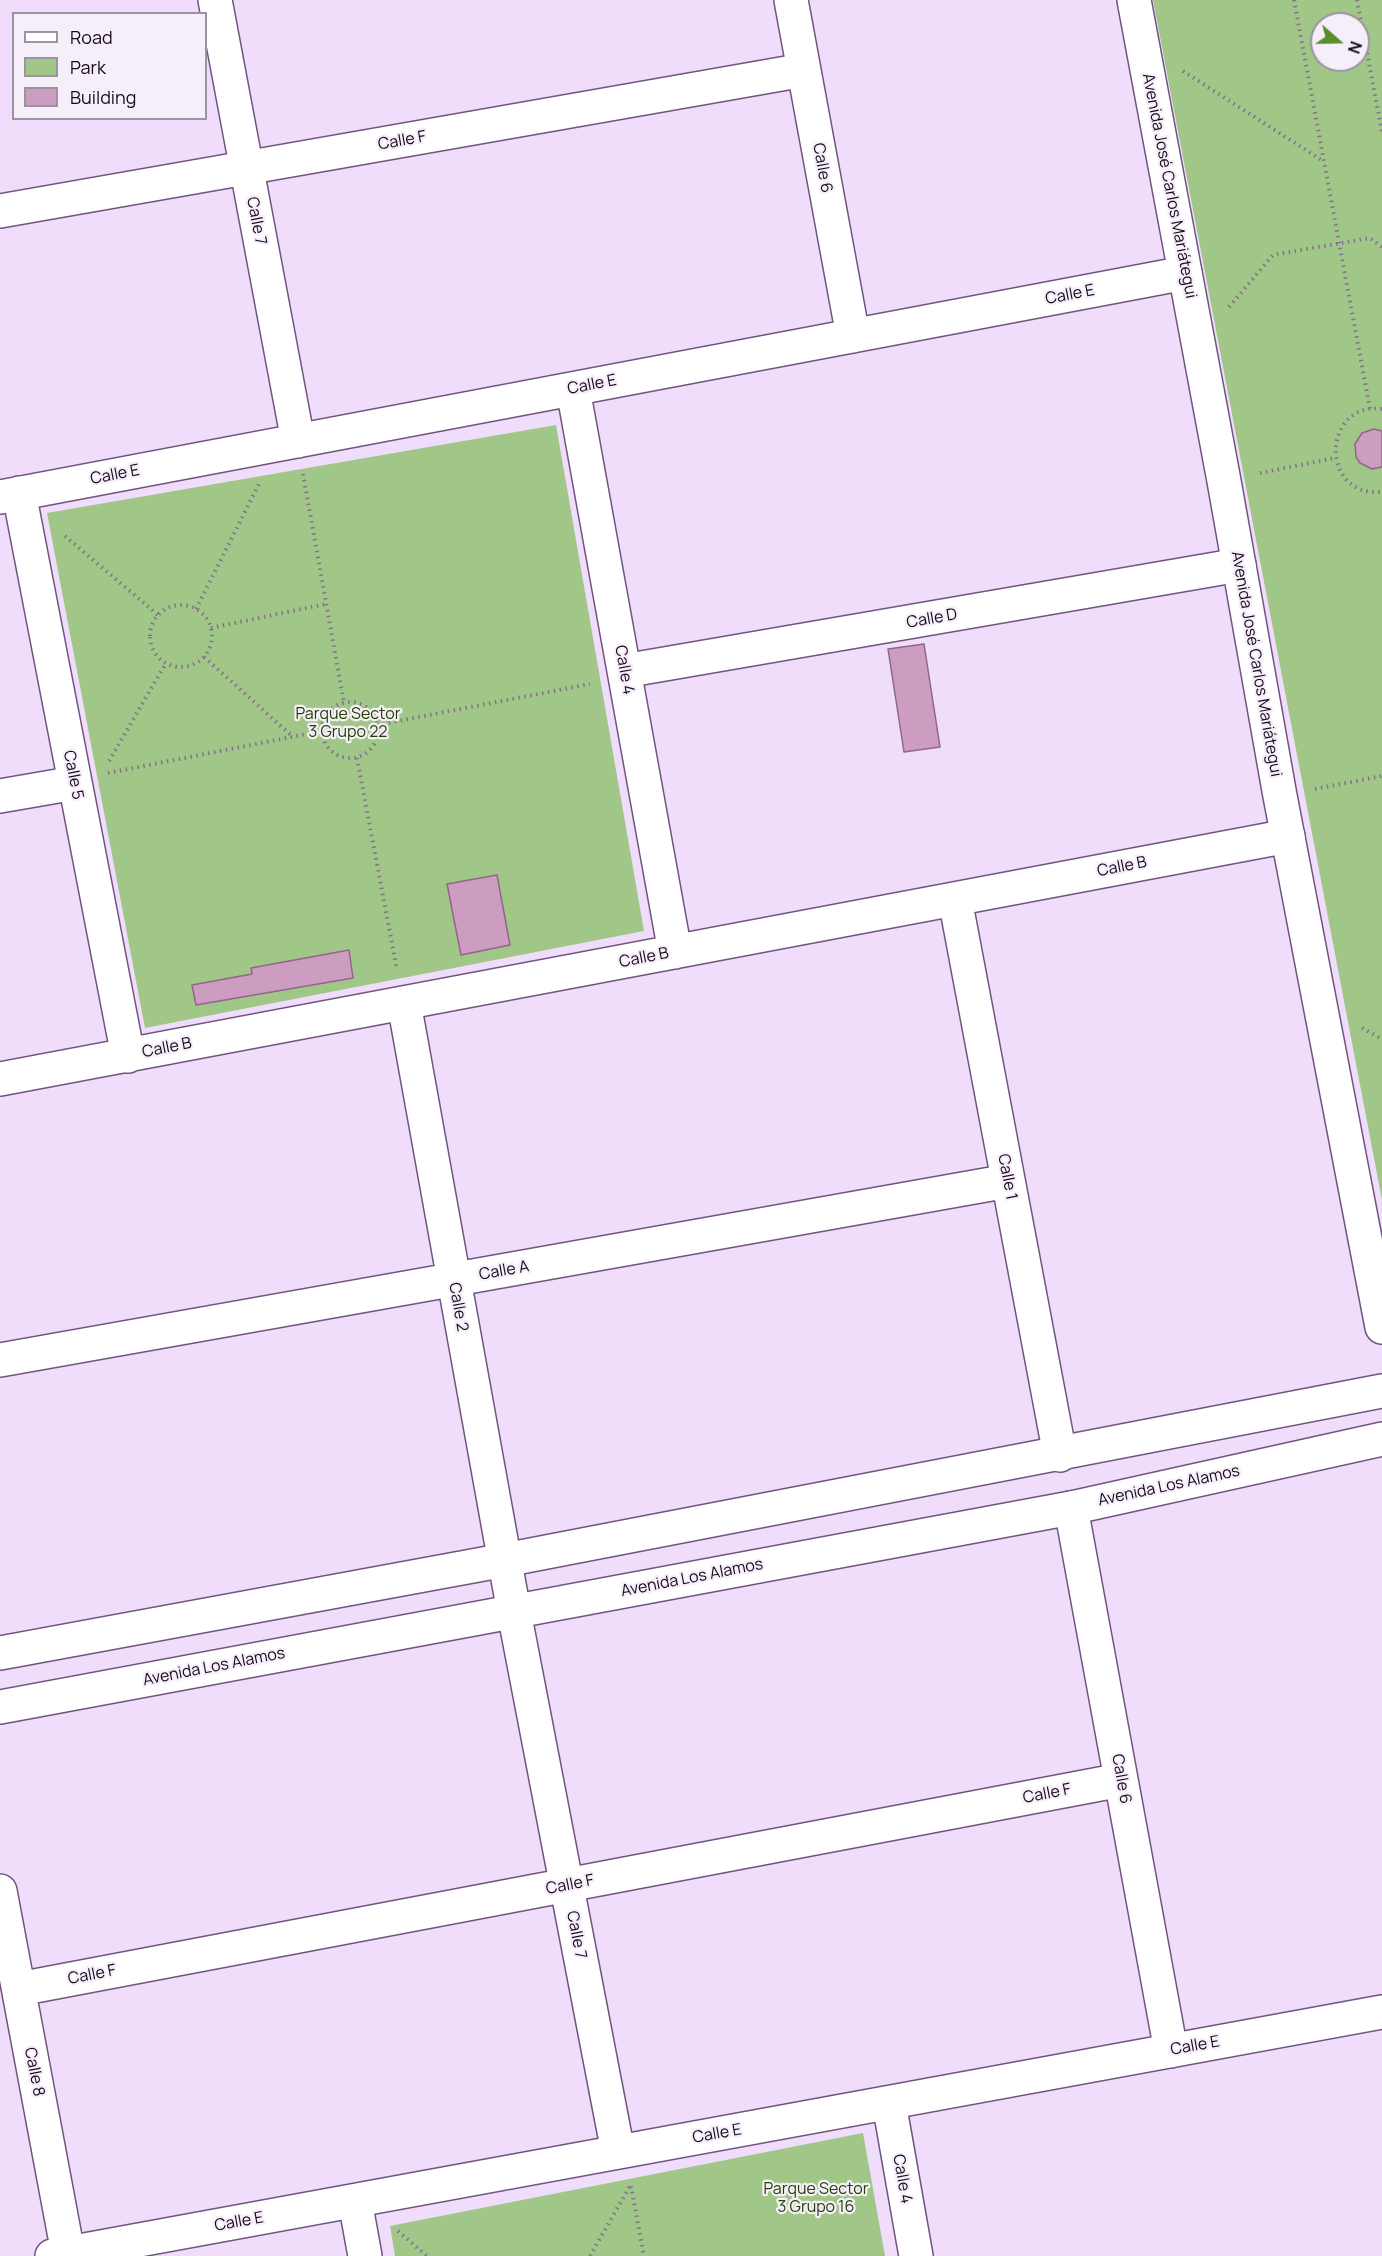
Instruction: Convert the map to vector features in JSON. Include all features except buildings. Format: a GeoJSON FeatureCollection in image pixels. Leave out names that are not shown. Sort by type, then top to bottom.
{"type":"FeatureCollection","features":[{"type":"Feature","properties":{"kind":"street","name":"Calle 7"},"geometry":{"type":"LineString","coordinates":[[215,0],[298,441]]}},
{"type":"Feature","properties":{"kind":"street","name":"Calle 6"},"geometry":{"type":"LineString","coordinates":[[791,0],[853,336]]}},
{"type":"Feature","properties":{"kind":"street","name":"Avenida José Carlos Mariátegui"},"geometry":{"type":"LineString","coordinates":[[1134,0],[1280,796],[1382,1327]]}},
{"type":"Feature","properties":{"kind":"street","name":"Calle F"},"geometry":{"type":"LineString","coordinates":[[0,211],[804,70]]}},
{"type":"Feature","properties":{"kind":"street","name":"Calle E"},"geometry":{"type":"LineString","coordinates":[[9,495],[1185,273]]}},
{"type":"Feature","properties":{"kind":"street","name":"Calle 4"},"geometry":{"type":"LineString","coordinates":[[573,389],[675,952]]}},
{"type":"Feature","properties":{"kind":"street","name":"Calle 5"},"geometry":{"type":"LineString","coordinates":[[9,495],[75,783],[128,1056]]}},
{"type":"Feature","properties":{"kind":"street","name":"Calle D"},"geometry":{"type":"LineString","coordinates":[[624,671],[1239,566]]}},
{"type":"Feature","properties":{"kind":"street"},"geometry":{"type":"LineString","coordinates":[[0,796],[75,783]]}},
{"type":"Feature","properties":{"kind":"street","name":"Calle B"},"geometry":{"type":"LineString","coordinates":[[0,1079],[1288,836]]}},
{"type":"Feature","properties":{"kind":"street","name":"Calle 1"},"geometry":{"type":"LineString","coordinates":[[955,899],[1060,1455]]}},
{"type":"Feature","properties":{"kind":"street","name":"Calle 2"},"geometry":{"type":"LineString","coordinates":[[404,1003],[514,1612]]}},
{"type":"Feature","properties":{"kind":"street","name":"Calle A"},"geometry":{"type":"LineString","coordinates":[[0,1360],[1008,1181]]}},
{"type":"Feature","properties":{"kind":"street"},"geometry":{"type":"LineString","coordinates":[[0,1653],[1060,1455],[1382,1391]]}},
{"type":"Feature","properties":{"kind":"street","name":"Avenida Los Alamos"},"geometry":{"type":"LineString","coordinates":[[0,1707],[1071,1508],[1382,1439]]}},
{"type":"Feature","properties":{"kind":"street","name":"Calle 6"},"geometry":{"type":"LineString","coordinates":[[1071,1508],[1171,2051]]}},
{"type":"Feature","properties":{"kind":"street","name":"Calle 7"},"geometry":{"type":"LineString","coordinates":[[514,1612],[618,2152]]}},
{"type":"Feature","properties":{"kind":"street","name":"Calle F"},"geometry":{"type":"LineString","coordinates":[[19,1989],[1121,1780]]}},
{"type":"Feature","properties":{"kind":"street","name":"Calle 8"},"geometry":{"type":"LineString","coordinates":[[0,1891],[19,1989],[60,2254]]}},
{"type":"Feature","properties":{"kind":"street","name":"Calle E"},"geometry":{"type":"LineString","coordinates":[[60,2254],[1382,2012]]}},
{"type":"Feature","properties":{"kind":"street","name":"Calle 4"},"geometry":{"type":"LineString","coordinates":[[889,2103],[916,2256]]}},
{"type":"Feature","properties":{"kind":"street"},"geometry":{"type":"LineString","coordinates":[[355,2201],[365,2256]]}},
{"type":"Feature","properties":{"kind":"path"},"geometry":{"type":"LineString","coordinates":[[1294,0],[1370,409]]}},
{"type":"Feature","properties":{"kind":"path"},"geometry":{"type":"LineString","coordinates":[[1357,0],[1382,132]]}},
{"type":"Feature","properties":{"kind":"path"},"geometry":{"type":"LineString","coordinates":[[1142,44],[1324,162]]}},
{"type":"Feature","properties":{"kind":"path"},"geometry":{"type":"LineString","coordinates":[[1198,343],[1273,255],[1370,238],[1382,247]]}},
{"type":"Feature","properties":{"kind":"path"},"geometry":{"type":"LineString","coordinates":[[1382,409],[1360,411],[1348,418],[1335,444],[1335,458],[1348,482],[1359,489],[1373,493],[1382,492]]}},
{"type":"Feature","properties":{"kind":"path"},"geometry":{"type":"LineString","coordinates":[[298,441],[344,703]]}},
{"type":"Feature","properties":{"kind":"path"},"geometry":{"type":"LineString","coordinates":[[1224,481],[1335,458]]}},
{"type":"Feature","properties":{"kind":"path"},"geometry":{"type":"LineString","coordinates":[[292,476],[315,473]]}},
{"type":"Feature","properties":{"kind":"path"},"geometry":{"type":"LineString","coordinates":[[196,609],[260,482],[248,484]]}},
{"type":"Feature","properties":{"kind":"path"},"geometry":{"type":"LineString","coordinates":[[9,495],[48,522],[158,615]]}},
{"type":"Feature","properties":{"kind":"path"},"geometry":{"type":"LineString","coordinates":[[181,604],[196,609],[207,619],[211,628],[212,639],[209,649],[204,657],[186,667],[176,667],[166,663],[158,657],[150,638],[151,628],[158,615],[171,606],[181,604]]}},
{"type":"Feature","properties":{"kind":"path"},"geometry":{"type":"LineString","coordinates":[[211,628],[326,604]]}},
{"type":"Feature","properties":{"kind":"path"},"geometry":{"type":"LineString","coordinates":[[204,657],[293,736]]}},
{"type":"Feature","properties":{"kind":"path"},"geometry":{"type":"LineString","coordinates":[[166,663],[102,774],[322,731]]}},
{"type":"Feature","properties":{"kind":"path"},"geometry":{"type":"LineString","coordinates":[[377,725],[596,682],[624,671]]}},
{"type":"Feature","properties":{"kind":"path"},"geometry":{"type":"LineString","coordinates":[[344,703],[363,705],[371,711],[377,725],[377,737],[373,745],[368,752],[357,758],[342,758],[334,754],[328,748],[322,731],[328,713],[344,703]]}},
{"type":"Feature","properties":{"kind":"path"},"geometry":{"type":"LineString","coordinates":[[357,758],[404,1003]]}},
{"type":"Feature","properties":{"kind":"path"},"geometry":{"type":"LineString","coordinates":[[1280,796],[1382,776]]}},
{"type":"Feature","properties":{"kind":"path"},"geometry":{"type":"LineString","coordinates":[[590,2256],[631,2185],[644,2256]]}},
{"type":"Feature","properties":{"kind":"green space"},"geometry":{"type":"Polygon","coordinates":[[[1153,0],[1382,0],[1382,1200],[1153,0]]]}},
{"type":"Feature","properties":{"kind":"green space","name":"Parque Sector 3 Grupo 22"},"geometry":{"type":"Polygon","coordinates":[[[556,425],[644,931],[145,1028],[47,513],[556,425]]]}},
{"type":"Feature","properties":{"kind":"green space","name":"Parque Sector 3 Grupo 16"},"geometry":{"type":"Polygon","coordinates":[[[863,2133],[885,2256],[395,2256],[390,2226],[863,2133]]]}}]}
